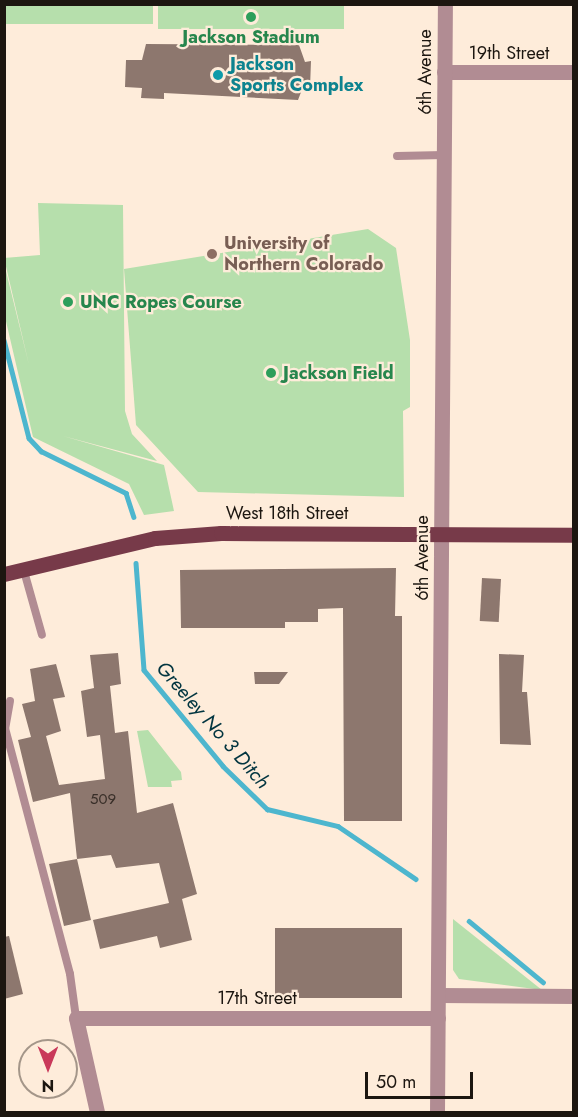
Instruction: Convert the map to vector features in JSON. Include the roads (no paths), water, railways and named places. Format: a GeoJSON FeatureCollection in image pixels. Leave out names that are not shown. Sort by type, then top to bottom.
{"type":"FeatureCollection","features":[{"type":"Feature","properties":{"kind":"main road","name":"West 18th Street"},"geometry":{"type":"LineString","coordinates":[[4,574],[154,538],[441,533],[573,535]]}},
{"type":"Feature","properties":{"kind":"street","name":"6th Avenue"},"geometry":{"type":"LineString","coordinates":[[437,1113],[445,4]]}},
{"type":"Feature","properties":{"kind":"street","name":"19th Street"},"geometry":{"type":"LineString","coordinates":[[444,72],[573,72]]}},
{"type":"Feature","properties":{"kind":"street"},"geometry":{"type":"LineString","coordinates":[[438,995],[573,996]]}},
{"type":"Feature","properties":{"kind":"street"},"geometry":{"type":"LineString","coordinates":[[76,1018],[97,1113]]}},
{"type":"Feature","properties":{"kind":"street","name":"17th Street"},"geometry":{"type":"LineString","coordinates":[[76,1018],[438,1018]]}},
{"type":"Feature","properties":{"kind":"lane"},"geometry":{"type":"LineString","coordinates":[[397,156],[444,155]]}},
{"type":"Feature","properties":{"kind":"lane"},"geometry":{"type":"LineString","coordinates":[[24,571],[42,635]]}},
{"type":"Feature","properties":{"kind":"lane"},"geometry":{"type":"LineString","coordinates":[[10,701],[5,728],[70,974],[76,1018]]}},
{"type":"Feature","properties":{"kind":"waterway","name":"Greeley No 3 Ditch"},"geometry":{"type":"LineString","coordinates":[[4,340],[29,438],[41,451],[126,493],[134,517]]}},
{"type":"Feature","properties":{"kind":"waterway","name":"Greeley No 3 Ditch"},"geometry":{"type":"LineString","coordinates":[[136,563],[144,670],[223,766],[267,809],[338,826],[416,879]]}},
{"type":"Feature","properties":{"kind":"waterway","name":"Greeley No 3 Ditch"},"geometry":{"type":"LineString","coordinates":[[469,921],[543,982]]}},
{"type":"Feature","properties":{"kind":"place","name":"Jackson Stadium"},"geometry":{"type":"Point","coordinates":[251,17]}},
{"type":"Feature","properties":{"kind":"place","name":"Jackson Sports Complex"},"geometry":{"type":"Point","coordinates":[218,75]}},
{"type":"Feature","properties":{"kind":"place","name":"University of Northern Colorado"},"geometry":{"type":"Point","coordinates":[212,254]}},
{"type":"Feature","properties":{"kind":"place","name":"UNC Ropes Course"},"geometry":{"type":"Point","coordinates":[68,302]}},
{"type":"Feature","properties":{"kind":"place","name":"Jackson Field"},"geometry":{"type":"Point","coordinates":[271,373]}}]}
